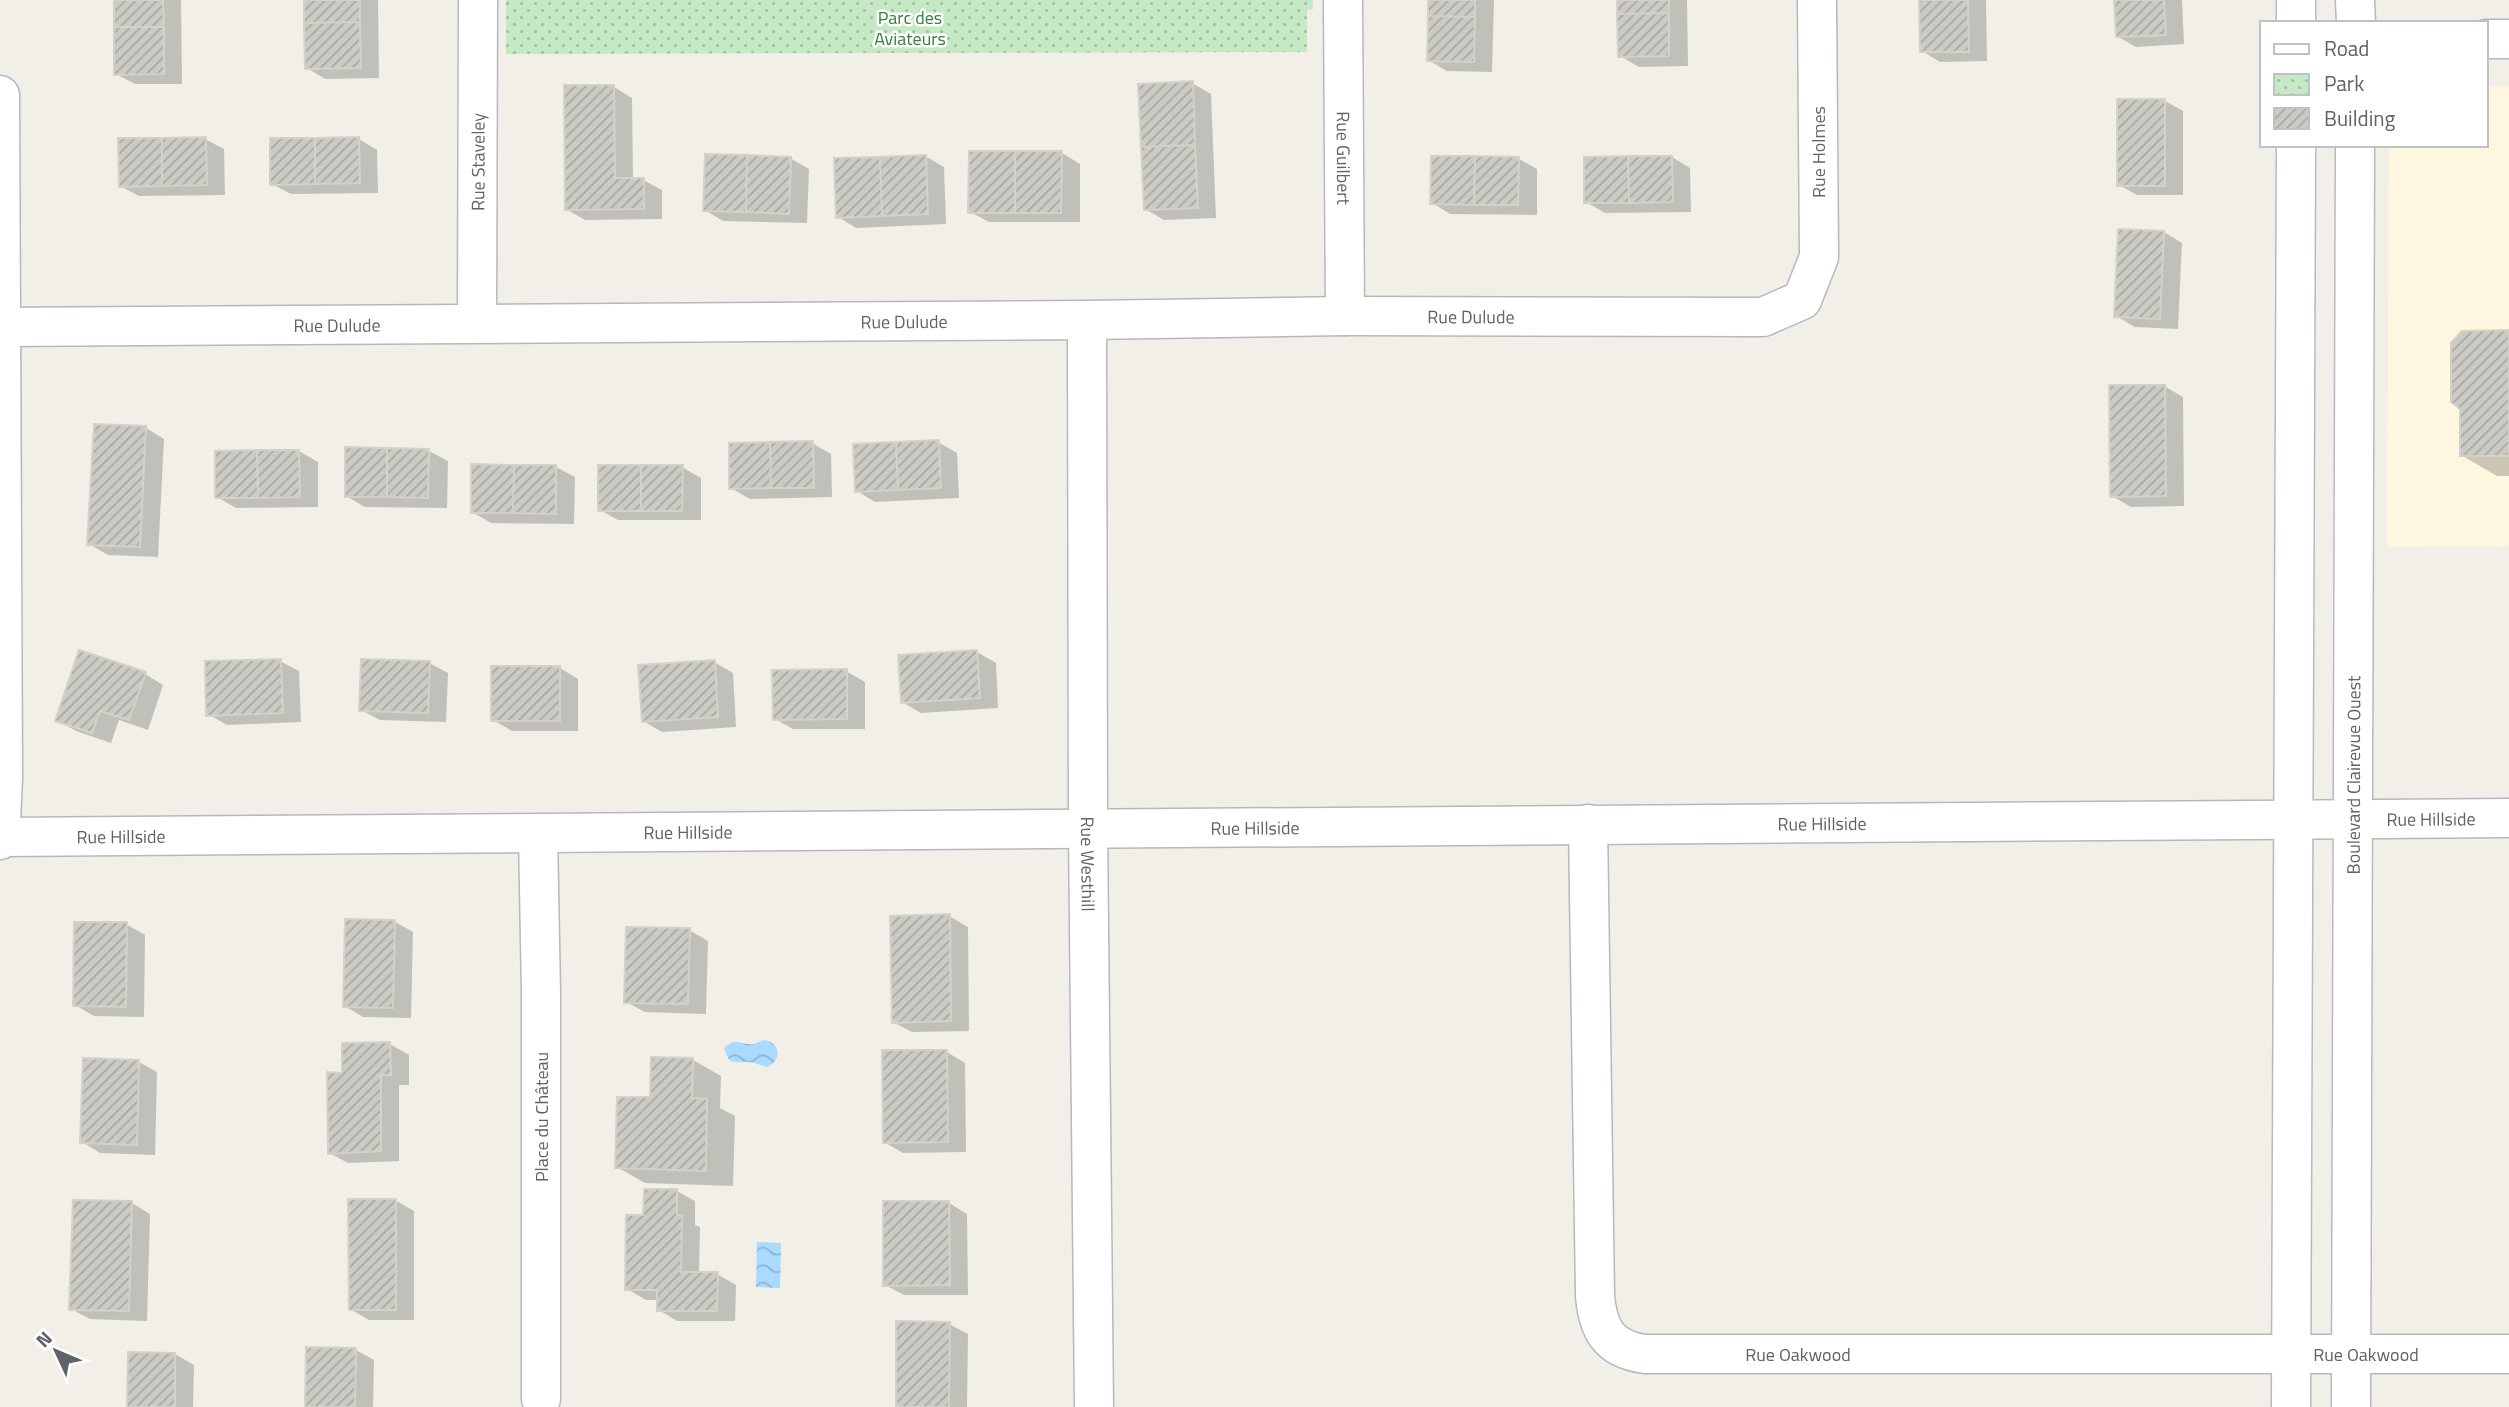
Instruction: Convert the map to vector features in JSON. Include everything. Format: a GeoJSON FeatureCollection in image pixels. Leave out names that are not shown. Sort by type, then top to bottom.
{"type":"FeatureCollection","features":[{"type":"Feature","properties":{"kind":"street","name":"Rue Staveley"},"geometry":{"type":"LineString","coordinates":[[477,323],[478,0]]}},
{"type":"Feature","properties":{"kind":"street","name":"Rue Guilbert"},"geometry":{"type":"LineString","coordinates":[[1343,0],[1345,316]]}},
{"type":"Feature","properties":{"kind":"street","name":"Rue Holmes"},"geometry":{"type":"LineString","coordinates":[[1802,300],[1819,257],[1817,0]]}},
{"type":"Feature","properties":{"kind":"street"},"geometry":{"type":"LineString","coordinates":[[2296,0],[2296,21]]}},
{"type":"Feature","properties":{"kind":"street"},"geometry":{"type":"LineString","coordinates":[[2356,0],[2356,21]]}},
{"type":"Feature","properties":{"kind":"street"},"geometry":{"type":"LineString","coordinates":[[2488,39],[2509,39]]}},
{"type":"Feature","properties":{"kind":"street"},"geometry":{"type":"LineString","coordinates":[[0,95],[3,778],[0,838]]}},
{"type":"Feature","properties":{"kind":"street"},"geometry":{"type":"LineString","coordinates":[[2291,1407],[2296,147]]}},
{"type":"Feature","properties":{"kind":"street","name":"Boulevard Clairevue Ouest"},"geometry":{"type":"LineString","coordinates":[[2351,1407],[2356,147]]}},
{"type":"Feature","properties":{"kind":"street","name":"Rue Dulude"},"geometry":{"type":"LineString","coordinates":[[1,327],[1345,316],[1763,317],[1802,300]]}},
{"type":"Feature","properties":{"kind":"street","name":"Rue Westhill"},"geometry":{"type":"LineString","coordinates":[[1087,320],[1088,829],[1094,1407]]}},
{"type":"Feature","properties":{"kind":"street","name":"Rue Hillside"},"geometry":{"type":"LineString","coordinates":[[0,838],[2509,818]]}},
{"type":"Feature","properties":{"kind":"street","name":"Rue Oakwood"},"geometry":{"type":"LineString","coordinates":[[1588,824],[1595,1296],[1600,1326],[1614,1343],[1645,1354],[2509,1354]]}},
{"type":"Feature","properties":{"kind":"street","name":"Place du Château"},"geometry":{"type":"LineString","coordinates":[[538,834],[541,994],[541,1399]]}},
{"type":"Feature","properties":{"kind":"shaded area"},"geometry":{"type":"Polygon","coordinates":[[[2488,86],[2509,86],[2509,546],[2387,547],[2389,147],[2488,147],[2488,86]]]}},
{"type":"Feature","properties":{"kind":"green space","name":"Parc des Aviateurs"},"geometry":{"type":"Polygon","coordinates":[[[506,0],[1313,0],[1313,9],[1307,10],[1307,52],[506,54],[506,0]]]}},
{"type":"Feature","properties":{"kind":"water"},"geometry":{"type":"Polygon","coordinates":[[[765,1040],[771,1042],[778,1052],[768,1067],[751,1062],[731,1061],[724,1048],[736,1042],[754,1044],[765,1040]]]}},
{"type":"Feature","properties":{"kind":"water"},"geometry":{"type":"Polygon","coordinates":[[[757,1242],[781,1243],[780,1288],[756,1287],[757,1242]]]}},
{"type":"Feature","properties":{"kind":"building"},"geometry":{"type":"Polygon","coordinates":[[[114,0],[163,0],[164,27],[114,27],[114,0]]]}},
{"type":"Feature","properties":{"kind":"building"},"geometry":{"type":"Polygon","coordinates":[[[304,0],[360,0],[360,22],[304,23],[304,0]]]}},
{"type":"Feature","properties":{"kind":"building"},"geometry":{"type":"Polygon","coordinates":[[[1428,0],[1475,0],[1475,17],[1428,16],[1428,0]]]}},
{"type":"Feature","properties":{"kind":"building"},"geometry":{"type":"Polygon","coordinates":[[[1617,0],[1669,0],[1669,13],[1617,14],[1617,0]]]}},
{"type":"Feature","properties":{"kind":"building"},"geometry":{"type":"Polygon","coordinates":[[[1919,0],[1968,0],[1969,52],[1920,52],[1919,0]]]}},
{"type":"Feature","properties":{"kind":"building"},"geometry":{"type":"Polygon","coordinates":[[[2114,0],[2164,0],[2166,35],[2116,37],[2114,0]]]}},
{"type":"Feature","properties":{"kind":"building"},"geometry":{"type":"Polygon","coordinates":[[[1669,13],[1669,56],[1618,57],[1617,14],[1669,13]]]}},
{"type":"Feature","properties":{"kind":"building"},"geometry":{"type":"Polygon","coordinates":[[[1428,16],[1475,17],[1474,62],[1427,61],[1428,16]]]}},
{"type":"Feature","properties":{"kind":"building"},"geometry":{"type":"Polygon","coordinates":[[[360,22],[361,68],[305,69],[304,23],[360,22]]]}},
{"type":"Feature","properties":{"kind":"building"},"geometry":{"type":"Polygon","coordinates":[[[114,27],[164,27],[164,74],[114,75],[114,27]]]}},
{"type":"Feature","properties":{"kind":"building"},"geometry":{"type":"Polygon","coordinates":[[[1193,81],[1195,145],[1141,147],[1138,84],[1193,81]]]}},
{"type":"Feature","properties":{"kind":"building"},"geometry":{"type":"Polygon","coordinates":[[[564,85],[614,85],[615,178],[644,178],[644,209],[565,210],[564,85]]]}},
{"type":"Feature","properties":{"kind":"building"},"geometry":{"type":"Polygon","coordinates":[[[2117,99],[2165,99],[2165,186],[2117,186],[2117,99]]]}},
{"type":"Feature","properties":{"kind":"building"},"geometry":{"type":"Polygon","coordinates":[[[206,137],[207,185],[162,186],[162,138],[206,137]]]}},
{"type":"Feature","properties":{"kind":"building"},"geometry":{"type":"Polygon","coordinates":[[[359,137],[360,183],[315,184],[315,138],[359,137]]]}},
{"type":"Feature","properties":{"kind":"building"},"geometry":{"type":"Polygon","coordinates":[[[118,138],[162,138],[162,186],[119,187],[118,138]]]}},
{"type":"Feature","properties":{"kind":"building"},"geometry":{"type":"Polygon","coordinates":[[[270,138],[315,138],[315,184],[270,185],[270,138]]]}},
{"type":"Feature","properties":{"kind":"building"},"geometry":{"type":"Polygon","coordinates":[[[1195,145],[1198,208],[1144,210],[1141,147],[1195,145]]]}},
{"type":"Feature","properties":{"kind":"building"},"geometry":{"type":"Polygon","coordinates":[[[969,151],[1015,151],[1015,213],[968,213],[969,151]]]}},
{"type":"Feature","properties":{"kind":"building"},"geometry":{"type":"Polygon","coordinates":[[[1015,151],[1062,151],[1061,213],[1015,213],[1015,151]]]}},
{"type":"Feature","properties":{"kind":"building"},"geometry":{"type":"Polygon","coordinates":[[[705,154],[747,155],[746,212],[703,211],[705,154]]]}},
{"type":"Feature","properties":{"kind":"building"},"geometry":{"type":"Polygon","coordinates":[[[747,155],[791,157],[789,214],[746,212],[747,155]]]}},
{"type":"Feature","properties":{"kind":"building"},"geometry":{"type":"Polygon","coordinates":[[[926,155],[928,214],[882,216],[880,157],[926,155]]]}},
{"type":"Feature","properties":{"kind":"building"},"geometry":{"type":"Polygon","coordinates":[[[1431,156],[1475,156],[1474,205],[1430,204],[1431,156]]]}},
{"type":"Feature","properties":{"kind":"building"},"geometry":{"type":"Polygon","coordinates":[[[1475,156],[1519,157],[1518,205],[1474,205],[1475,156]]]}},
{"type":"Feature","properties":{"kind":"building"},"geometry":{"type":"Polygon","coordinates":[[[1628,156],[1629,203],[1584,203],[1584,157],[1628,156]]]}},
{"type":"Feature","properties":{"kind":"building"},"geometry":{"type":"Polygon","coordinates":[[[1628,156],[1672,156],[1673,202],[1629,203],[1628,156]]]}},
{"type":"Feature","properties":{"kind":"building"},"geometry":{"type":"Polygon","coordinates":[[[880,157],[882,216],[836,218],[834,158],[880,157]]]}},
{"type":"Feature","properties":{"kind":"building"},"geometry":{"type":"Polygon","coordinates":[[[2118,229],[2164,231],[2160,319],[2114,317],[2118,229]]]}},
{"type":"Feature","properties":{"kind":"building"},"geometry":{"type":"Polygon","coordinates":[[[2509,330],[2509,456],[2460,456],[2460,409],[2451,402],[2451,343],[2462,331],[2509,330]]]}},
{"type":"Feature","properties":{"kind":"building"},"geometry":{"type":"Polygon","coordinates":[[[2109,385],[2165,385],[2166,496],[2110,497],[2109,385]]]}},
{"type":"Feature","properties":{"kind":"building"},"geometry":{"type":"Polygon","coordinates":[[[94,424],[146,426],[140,547],[87,545],[94,424]]]}},
{"type":"Feature","properties":{"kind":"building"},"geometry":{"type":"Polygon","coordinates":[[[939,440],[941,488],[898,490],[896,442],[939,440]]]}},
{"type":"Feature","properties":{"kind":"building"},"geometry":{"type":"Polygon","coordinates":[[[813,441],[814,488],[771,488],[770,442],[813,441]]]}},
{"type":"Feature","properties":{"kind":"building"},"geometry":{"type":"Polygon","coordinates":[[[770,442],[771,488],[729,489],[729,443],[770,442]]]}},
{"type":"Feature","properties":{"kind":"building"},"geometry":{"type":"Polygon","coordinates":[[[896,442],[898,490],[855,492],[853,444],[896,442]]]}},
{"type":"Feature","properties":{"kind":"building"},"geometry":{"type":"Polygon","coordinates":[[[345,447],[387,448],[387,497],[345,497],[345,447]]]}},
{"type":"Feature","properties":{"kind":"building"},"geometry":{"type":"Polygon","coordinates":[[[387,448],[429,449],[428,498],[387,497],[387,448]]]}},
{"type":"Feature","properties":{"kind":"building"},"geometry":{"type":"Polygon","coordinates":[[[257,450],[258,498],[215,498],[215,451],[257,450]]]}},
{"type":"Feature","properties":{"kind":"building"},"geometry":{"type":"Polygon","coordinates":[[[257,450],[299,450],[300,497],[258,498],[257,450]]]}},
{"type":"Feature","properties":{"kind":"building"},"geometry":{"type":"Polygon","coordinates":[[[471,464],[514,465],[513,513],[471,513],[471,464]]]}},
{"type":"Feature","properties":{"kind":"building"},"geometry":{"type":"Polygon","coordinates":[[[514,465],[556,465],[556,514],[513,513],[514,465]]]}},
{"type":"Feature","properties":{"kind":"building"},"geometry":{"type":"Polygon","coordinates":[[[598,465],[641,465],[641,511],[598,511],[598,465]]]}},
{"type":"Feature","properties":{"kind":"building"},"geometry":{"type":"Polygon","coordinates":[[[641,465],[683,465],[682,511],[641,511],[641,465]]]}},
{"type":"Feature","properties":{"kind":"building"},"geometry":{"type":"Polygon","coordinates":[[[79,650],[146,672],[129,720],[100,711],[92,733],[55,721],[79,650]]]}},
{"type":"Feature","properties":{"kind":"building"},"geometry":{"type":"Polygon","coordinates":[[[977,650],[980,698],[901,703],[898,655],[977,650]]]}},
{"type":"Feature","properties":{"kind":"building"},"geometry":{"type":"Polygon","coordinates":[[[281,659],[283,713],[206,716],[205,661],[281,659]]]}},
{"type":"Feature","properties":{"kind":"building"},"geometry":{"type":"Polygon","coordinates":[[[361,659],[430,661],[428,713],[359,711],[361,659]]]}},
{"type":"Feature","properties":{"kind":"building"},"geometry":{"type":"Polygon","coordinates":[[[715,660],[718,717],[642,722],[638,665],[715,660]]]}},
{"type":"Feature","properties":{"kind":"building"},"geometry":{"type":"Polygon","coordinates":[[[491,666],[560,666],[560,721],[491,721],[491,666]]]}},
{"type":"Feature","properties":{"kind":"building"},"geometry":{"type":"Polygon","coordinates":[[[847,669],[847,719],[773,720],[772,670],[847,669]]]}},
{"type":"Feature","properties":{"kind":"building"},"geometry":{"type":"Polygon","coordinates":[[[950,914],[951,1021],[892,1023],[890,916],[950,914]]]}},
{"type":"Feature","properties":{"kind":"building"},"geometry":{"type":"Polygon","coordinates":[[[345,919],[395,920],[393,1008],[343,1007],[345,919]]]}},
{"type":"Feature","properties":{"kind":"building"},"geometry":{"type":"Polygon","coordinates":[[[74,922],[127,922],[126,1007],[73,1006],[74,922]]]}},
{"type":"Feature","properties":{"kind":"building"},"geometry":{"type":"Polygon","coordinates":[[[626,927],[690,928],[688,1004],[624,1003],[626,927]]]}},
{"type":"Feature","properties":{"kind":"building"},"geometry":{"type":"Polygon","coordinates":[[[390,1042],[391,1075],[381,1075],[381,1151],[328,1154],[327,1072],[342,1073],[342,1043],[390,1042]]]}},
{"type":"Feature","properties":{"kind":"building"},"geometry":{"type":"Polygon","coordinates":[[[882,1050],[947,1050],[948,1142],[883,1143],[882,1050]]]}},
{"type":"Feature","properties":{"kind":"building"},"geometry":{"type":"Polygon","coordinates":[[[651,1057],[693,1058],[692,1098],[707,1099],[706,1171],[615,1168],[617,1097],[650,1097],[651,1057]]]}},
{"type":"Feature","properties":{"kind":"building"},"geometry":{"type":"Polygon","coordinates":[[[83,1058],[139,1060],[137,1145],[80,1143],[83,1058]]]}},
{"type":"Feature","properties":{"kind":"building"},"geometry":{"type":"Polygon","coordinates":[[[644,1189],[677,1189],[677,1215],[682,1215],[681,1272],[718,1272],[717,1311],[657,1311],[657,1290],[625,1290],[626,1215],[643,1215],[644,1189]]]}},
{"type":"Feature","properties":{"kind":"building"},"geometry":{"type":"Polygon","coordinates":[[[348,1199],[396,1199],[396,1310],[349,1310],[348,1199]]]}},
{"type":"Feature","properties":{"kind":"building"},"geometry":{"type":"Polygon","coordinates":[[[73,1200],[132,1201],[129,1311],[69,1310],[73,1200]]]}},
{"type":"Feature","properties":{"kind":"building"},"geometry":{"type":"Polygon","coordinates":[[[883,1201],[949,1201],[950,1285],[883,1286],[883,1201]]]}},
{"type":"Feature","properties":{"kind":"building"},"geometry":{"type":"Polygon","coordinates":[[[896,1321],[950,1322],[949,1407],[896,1407],[896,1321]]]}},
{"type":"Feature","properties":{"kind":"building"},"geometry":{"type":"Polygon","coordinates":[[[306,1347],[356,1348],[355,1407],[305,1407],[306,1347]]]}},
{"type":"Feature","properties":{"kind":"building"},"geometry":{"type":"Polygon","coordinates":[[[128,1352],[175,1353],[175,1407],[127,1407],[128,1352]]]}}]}
